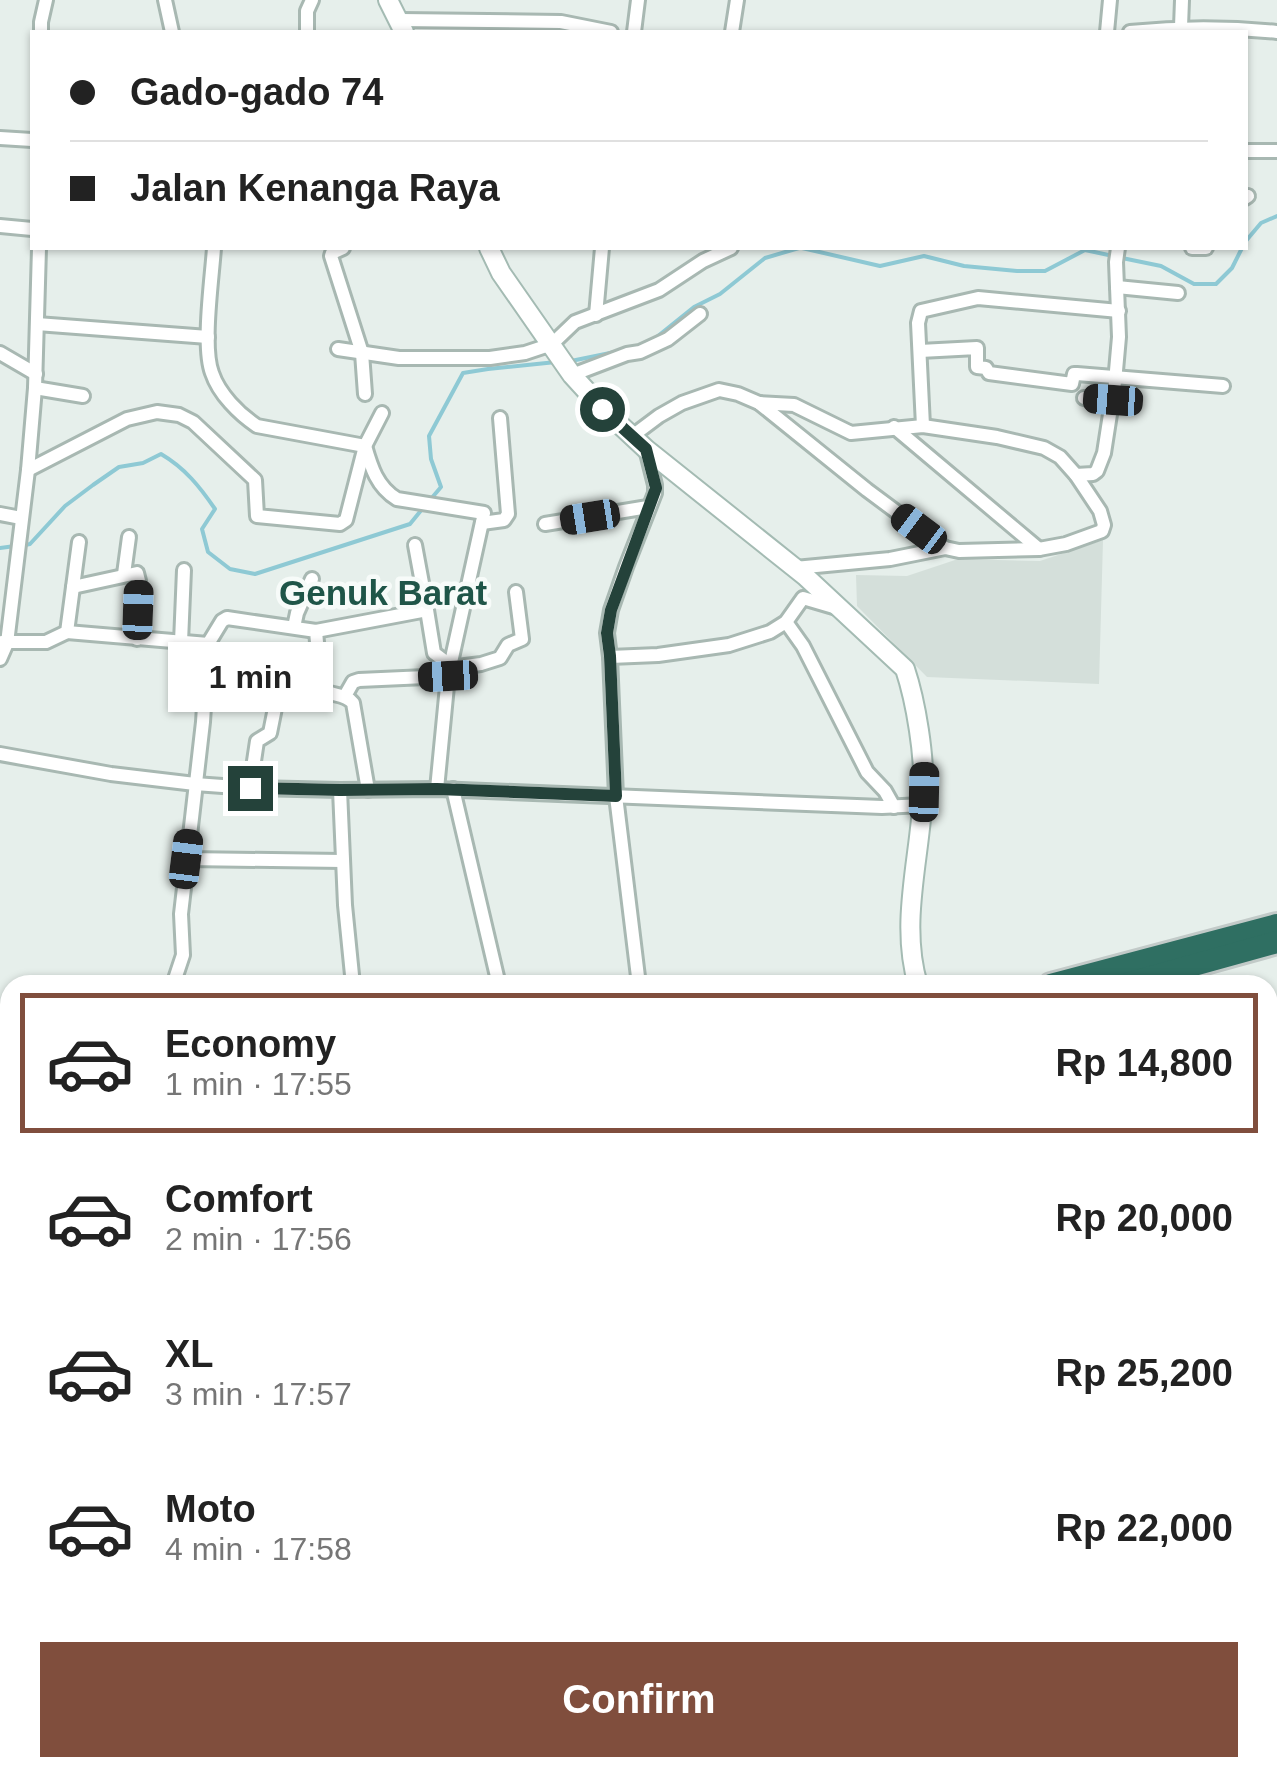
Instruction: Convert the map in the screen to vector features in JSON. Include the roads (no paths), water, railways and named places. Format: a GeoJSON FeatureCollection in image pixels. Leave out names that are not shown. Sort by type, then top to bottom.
{"type":"FeatureCollection","features":[{"type":"Feature","properties":{"kind":"highway"},"geometry":{"type":"LineString","coordinates":[[1089,975],[1277,925]]}},
{"type":"Feature","properties":{"kind":"highway"},"geometry":{"type":"LineString","coordinates":[[1160,975],[1277,942]]}},
{"type":"Feature","properties":{"kind":"street"},"geometry":{"type":"LineString","coordinates":[[165,0],[172,30]]}},
{"type":"Feature","properties":{"kind":"street"},"geometry":{"type":"LineString","coordinates":[[307,30],[306,12],[312,0]]}},
{"type":"Feature","properties":{"kind":"street"},"geometry":{"type":"LineString","coordinates":[[388,0],[402,26],[561,22],[601,30]]}},
{"type":"Feature","properties":{"kind":"street"},"geometry":{"type":"LineString","coordinates":[[634,30],[638,0]]}},
{"type":"Feature","properties":{"kind":"street"},"geometry":{"type":"LineString","coordinates":[[732,30],[737,0]]}},
{"type":"Feature","properties":{"kind":"street"},"geometry":{"type":"LineString","coordinates":[[1108,30],[1110,0]]}},
{"type":"Feature","properties":{"kind":"street"},"geometry":{"type":"LineString","coordinates":[[1181,27],[1182,0]]}},
{"type":"Feature","properties":{"kind":"street"},"geometry":{"type":"LineString","coordinates":[[40,2],[42,30]]}},
{"type":"Feature","properties":{"kind":"street"},"geometry":{"type":"LineString","coordinates":[[1150,30],[1225,30]]}},
{"type":"Feature","properties":{"kind":"street"},"geometry":{"type":"LineString","coordinates":[[1248,31],[1277,32]]}},
{"type":"Feature","properties":{"kind":"street"},"geometry":{"type":"LineString","coordinates":[[0,138],[30,140]]}},
{"type":"Feature","properties":{"kind":"street"},"geometry":{"type":"LineString","coordinates":[[1248,151],[1277,151]]}},
{"type":"Feature","properties":{"kind":"street"},"geometry":{"type":"LineString","coordinates":[[0,226],[30,229]]}},
{"type":"Feature","properties":{"kind":"street"},"geometry":{"type":"LineString","coordinates":[[0,659],[28,470],[40,250]]}},
{"type":"Feature","properties":{"kind":"street"},"geometry":{"type":"LineString","coordinates":[[214,250],[208,336],[212,374],[225,396],[257,426],[364,446]]}},
{"type":"Feature","properties":{"kind":"street"},"geometry":{"type":"LineString","coordinates":[[338,250],[331,256],[362,352],[365,394]]}},
{"type":"Feature","properties":{"kind":"street"},"geometry":{"type":"LineString","coordinates":[[489,250],[571,372],[602,409],[638,443],[800,572],[905,669],[924,770],[910,919],[915,975]]}},
{"type":"Feature","properties":{"kind":"street"},"geometry":{"type":"LineString","coordinates":[[596,315],[602,250]]}},
{"type":"Feature","properties":{"kind":"street"},"geometry":{"type":"LineString","coordinates":[[338,349],[398,358],[525,354],[554,346],[575,322],[658,290],[700,254]]}},
{"type":"Feature","properties":{"kind":"street"},"geometry":{"type":"LineString","coordinates":[[1076,475],[1094,474],[1104,452],[1116,378],[1117,254]]}},
{"type":"Feature","properties":{"kind":"street"},"geometry":{"type":"LineString","coordinates":[[1117,287],[1178,293]]}},
{"type":"Feature","properties":{"kind":"street"},"geometry":{"type":"LineString","coordinates":[[923,426],[918,322],[921,312],[969,299],[1118,311]]}},
{"type":"Feature","properties":{"kind":"street"},"geometry":{"type":"LineString","coordinates":[[571,372],[651,347],[700,314]]}},
{"type":"Feature","properties":{"kind":"street"},"geometry":{"type":"LineString","coordinates":[[38,324],[208,336]]}},
{"type":"Feature","properties":{"kind":"street"},"geometry":{"type":"LineString","coordinates":[[920,351],[978,348],[977,367],[986,368],[989,373],[1072,384],[1074,374],[1223,386]]}},
{"type":"Feature","properties":{"kind":"street"},"geometry":{"type":"LineString","coordinates":[[0,353],[35,381],[83,396]]}},
{"type":"Feature","properties":{"kind":"street"},"geometry":{"type":"LineString","coordinates":[[638,443],[669,410],[719,390],[760,403],[794,406],[851,433],[923,426],[997,437],[1044,448],[1060,457],[1100,511],[1104,528],[1039,550],[945,548],[800,572]]}},
{"type":"Feature","properties":{"kind":"street"},"geometry":{"type":"LineString","coordinates":[[1084,398],[1113,400]]}},
{"type":"Feature","properties":{"kind":"street"},"geometry":{"type":"LineString","coordinates":[[760,403],[945,548]]}},
{"type":"Feature","properties":{"kind":"street"},"geometry":{"type":"LineString","coordinates":[[28,470],[126,419],[148,412],[168,414],[194,422],[255,480],[257,516],[340,524],[346,520],[364,446],[382,413]]}},
{"type":"Feature","properties":{"kind":"street"},"geometry":{"type":"LineString","coordinates":[[482,522],[506,520],[508,514],[500,418]]}},
{"type":"Feature","properties":{"kind":"street"},"geometry":{"type":"LineString","coordinates":[[894,427],[1039,550]]}},
{"type":"Feature","properties":{"kind":"street"},"geometry":{"type":"LineString","coordinates":[[638,443],[656,488],[611,610],[607,633],[616,796],[638,975]]}},
{"type":"Feature","properties":{"kind":"street"},"geometry":{"type":"LineString","coordinates":[[364,446],[373,474],[397,500],[483,512],[449,670],[437,789]]}},
{"type":"Feature","properties":{"kind":"street"},"geometry":{"type":"LineString","coordinates":[[545,524],[648,507]]}},
{"type":"Feature","properties":{"kind":"street"},"geometry":{"type":"LineString","coordinates":[[0,514],[20,518]]}},
{"type":"Feature","properties":{"kind":"street"},"geometry":{"type":"LineString","coordinates":[[124,574],[130,537]]}},
{"type":"Feature","properties":{"kind":"street"},"geometry":{"type":"LineString","coordinates":[[67,632],[79,542]]}},
{"type":"Feature","properties":{"kind":"street"},"geometry":{"type":"LineString","coordinates":[[415,546],[434,653],[449,670]]}},
{"type":"Feature","properties":{"kind":"street"},"geometry":{"type":"LineString","coordinates":[[181,642],[184,570]]}},
{"type":"Feature","properties":{"kind":"street"},"geometry":{"type":"LineString","coordinates":[[73,587],[134,572],[138,575],[137,639]]}},
{"type":"Feature","properties":{"kind":"street"},"geometry":{"type":"LineString","coordinates":[[294,627],[312,579]]}},
{"type":"Feature","properties":{"kind":"street"},"geometry":{"type":"LineString","coordinates":[[345,696],[353,682],[359,680],[449,670],[502,656],[508,645],[522,640],[516,592]]}},
{"type":"Feature","properties":{"kind":"street"},"geometry":{"type":"LineString","coordinates":[[610,656],[658,655],[730,645],[770,632],[786,622],[803,598],[836,604]]}},
{"type":"Feature","properties":{"kind":"street"},"geometry":{"type":"LineString","coordinates":[[176,975],[183,955],[181,914],[208,644],[224,618],[316,631],[427,610]]}},
{"type":"Feature","properties":{"kind":"street"},"geometry":{"type":"LineString","coordinates":[[786,622],[811,662],[866,772],[894,807]]}},
{"type":"Feature","properties":{"kind":"street"},"geometry":{"type":"LineString","coordinates":[[316,631],[321,687],[324,692],[345,696],[353,702],[368,790]]}},
{"type":"Feature","properties":{"kind":"street"},"geometry":{"type":"LineString","coordinates":[[3,642],[46,642],[67,632],[208,644]]}},
{"type":"Feature","properties":{"kind":"street"},"geometry":{"type":"LineString","coordinates":[[250,788],[257,741],[271,732],[280,683],[321,687]]}},
{"type":"Feature","properties":{"kind":"street"},"geometry":{"type":"LineString","coordinates":[[0,754],[111,774],[250,788],[453,789],[922,805]]}},
{"type":"Feature","properties":{"kind":"street"},"geometry":{"type":"LineString","coordinates":[[453,789],[497,975]]}},
{"type":"Feature","properties":{"kind":"street"},"geometry":{"type":"LineString","coordinates":[[340,790],[352,975]]}},
{"type":"Feature","properties":{"kind":"street"},"geometry":{"type":"LineString","coordinates":[[186,859],[344,861]]}},
{"type":"Feature","properties":{"kind":"waterway"},"geometry":{"type":"LineString","coordinates":[[1248,238],[1261,223],[1277,216]]}},
{"type":"Feature","properties":{"kind":"waterway"},"geometry":{"type":"LineString","coordinates":[[653,340],[765,258],[792,250]]}},
{"type":"Feature","properties":{"kind":"waterway"},"geometry":{"type":"LineString","coordinates":[[811,250],[880,266],[924,256],[964,266],[1017,271],[1045,271],[1085,250]]}},
{"type":"Feature","properties":{"kind":"waterway"},"geometry":{"type":"LineString","coordinates":[[1085,250],[1113,256]]}},
{"type":"Feature","properties":{"kind":"waterway"},"geometry":{"type":"LineString","coordinates":[[1122,258],[1161,266],[1194,284],[1216,284],[1232,268],[1241,250]]}},
{"type":"Feature","properties":{"kind":"waterway"},"geometry":{"type":"LineString","coordinates":[[571,361],[615,352]]}},
{"type":"Feature","properties":{"kind":"waterway"},"geometry":{"type":"LineString","coordinates":[[430,500],[441,487],[431,459],[429,436],[463,373],[556,362]]}},
{"type":"Feature","properties":{"kind":"waterway"},"geometry":{"type":"LineString","coordinates":[[25,545],[65,506],[119,467],[143,463],[161,454],[191,478],[215,509],[202,529],[208,552],[230,569],[255,574],[410,524],[423,508]]}},
{"type":"Feature","properties":{"kind":"waterway"},"geometry":{"type":"LineString","coordinates":[[0,548],[15,546]]}},
{"type":"Feature","properties":{"kind":"district","name":"Genuk Barat"},"geometry":{"type":"Point","coordinates":[383,593]}}]}
